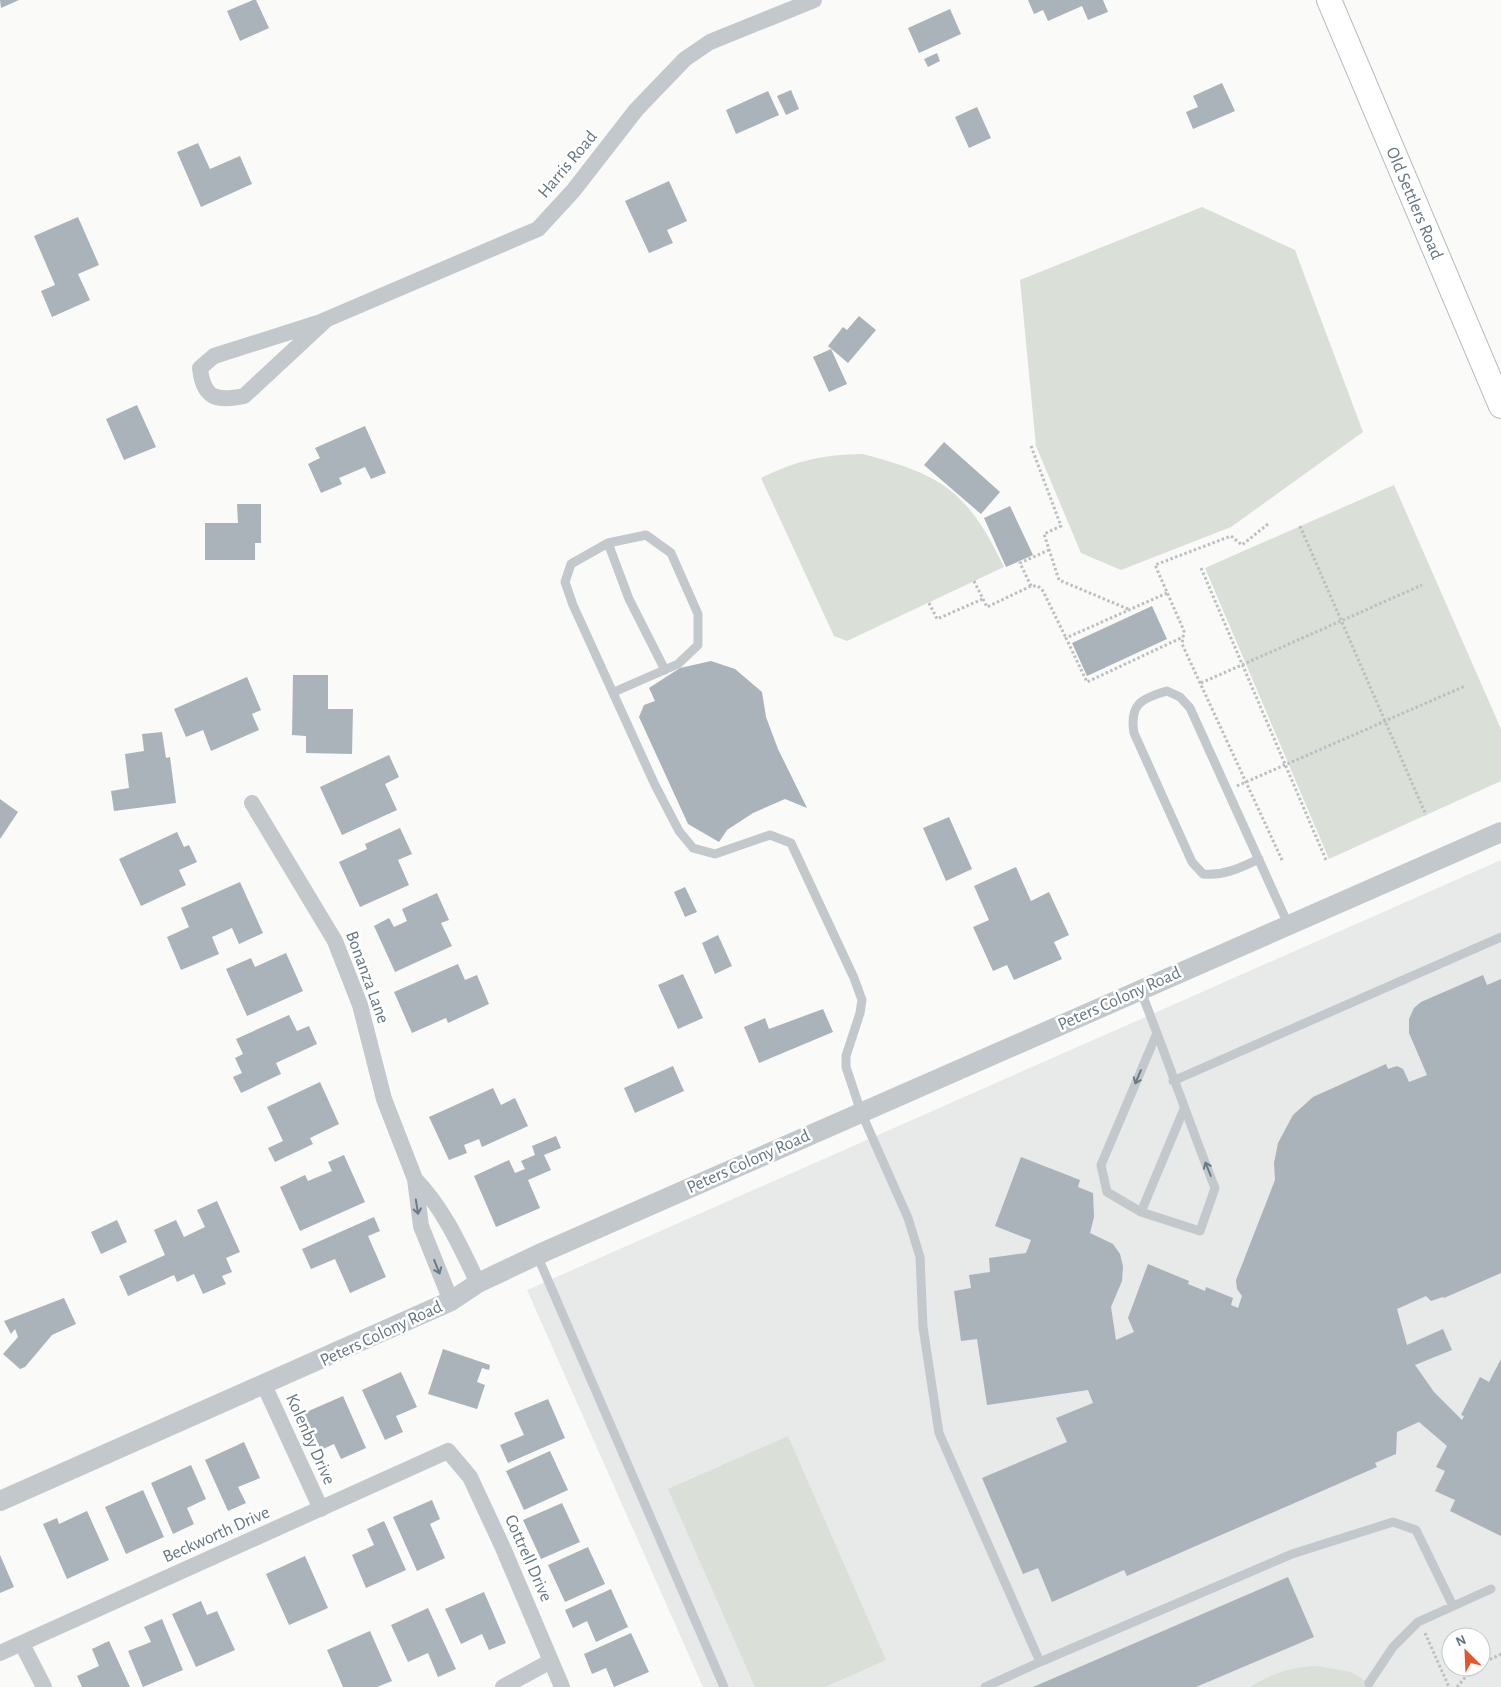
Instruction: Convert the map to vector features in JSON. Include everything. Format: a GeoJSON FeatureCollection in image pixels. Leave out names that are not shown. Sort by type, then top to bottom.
{"type":"FeatureCollection","features":[{"type":"Feature","properties":{"kind":"main road","name":"Old Settlers Road"},"geometry":{"type":"LineString","coordinates":[[1329,0],[1501,406]]}},
{"type":"Feature","properties":{"kind":"street","name":"Harris Road"},"geometry":{"type":"LineString","coordinates":[[326,320],[244,396],[230,399],[215,397],[207,392],[200,368],[214,356],[326,320],[538,229],[573,191],[636,110],[685,59],[710,42],[814,0]]}},
{"type":"Feature","properties":{"kind":"street","name":"Bonanza Lane"},"geometry":{"type":"LineString","coordinates":[[252,803],[336,941],[360,1005],[384,1099],[415,1179],[421,1226],[451,1301]]}},
{"type":"Feature","properties":{"kind":"street","name":"Peters Colony Road"},"geometry":{"type":"LineString","coordinates":[[0,1501],[451,1301],[478,1283],[537,1255],[1501,832]]}},
{"type":"Feature","properties":{"kind":"street","name":"Bonanza Lane"},"geometry":{"type":"LineString","coordinates":[[415,1179],[432,1197],[445,1216],[478,1283]]}},
{"type":"Feature","properties":{"kind":"street","name":"Kolenby Drive"},"geometry":{"type":"LineString","coordinates":[[264,1385],[321,1509]]}},
{"type":"Feature","properties":{"kind":"street","name":"Beckworth Drive"},"geometry":{"type":"LineString","coordinates":[[0,1653],[448,1451]]}},
{"type":"Feature","properties":{"kind":"street","name":"Cottrell Drive"},"geometry":{"type":"LineString","coordinates":[[448,1451],[470,1478],[562,1687]]}},
{"type":"Feature","properties":{"kind":"street"},"geometry":{"type":"LineString","coordinates":[[22,1644],[44,1687]]}},
{"type":"Feature","properties":{"kind":"street"},"geometry":{"type":"LineString","coordinates":[[503,1687],[551,1661]]}},
{"type":"Feature","properties":{"kind":"lane"},"geometry":{"type":"LineString","coordinates":[[614,692],[678,664],[698,645],[698,614],[679,570],[671,553],[646,534],[608,543],[571,564],[565,582],[573,605],[679,831],[693,848],[716,854],[770,834],[791,843],[854,978],[862,1000],[860,1014],[846,1056],[846,1067],[861,1112],[908,1218],[920,1257],[923,1327],[939,1433],[1040,1662]]}},
{"type":"Feature","properties":{"kind":"lane"},"geometry":{"type":"LineString","coordinates":[[608,543],[629,599],[664,670]]}},
{"type":"Feature","properties":{"kind":"lane"},"geometry":{"type":"LineString","coordinates":[[1259,859],[1237,870],[1218,875],[1203,874],[1192,862],[1134,733],[1131,718],[1137,704],[1152,695],[1167,691],[1180,697],[1190,708],[1228,790],[1259,859],[1288,924]]}},
{"type":"Feature","properties":{"kind":"lane"},"geometry":{"type":"LineString","coordinates":[[1174,1082],[1501,937]]}},
{"type":"Feature","properties":{"kind":"lane"},"geometry":{"type":"LineString","coordinates":[[1140,989],[1157,1033],[1184,1109],[1215,1188],[1200,1231],[1141,1212],[1107,1192],[1101,1165],[1157,1033]]}},
{"type":"Feature","properties":{"kind":"lane"},"geometry":{"type":"LineString","coordinates":[[1141,1212],[1184,1109]]}},
{"type":"Feature","properties":{"kind":"lane"},"geometry":{"type":"LineString","coordinates":[[537,1255],[724,1687]]}},
{"type":"Feature","properties":{"kind":"lane"},"geometry":{"type":"LineString","coordinates":[[984,1687],[1292,1554],[1393,1522],[1416,1530],[1453,1606]]}},
{"type":"Feature","properties":{"kind":"lane"},"geometry":{"type":"LineString","coordinates":[[1369,1683],[1393,1647],[1418,1622],[1490,1589]]}},
{"type":"Feature","properties":{"kind":"path"},"geometry":{"type":"LineString","coordinates":[[1031,446],[1061,526],[1044,534],[1059,580],[1129,610]]}},
{"type":"Feature","properties":{"kind":"path"},"geometry":{"type":"LineString","coordinates":[[1268,524],[1242,545],[1230,536],[1155,565],[1184,631],[1182,644],[1282,860]]}},
{"type":"Feature","properties":{"kind":"path"},"geometry":{"type":"LineString","coordinates":[[1300,526],[1426,815]]}},
{"type":"Feature","properties":{"kind":"path"},"geometry":{"type":"LineString","coordinates":[[1031,586],[1020,563],[1049,550]]}},
{"type":"Feature","properties":{"kind":"path"},"geometry":{"type":"LineString","coordinates":[[1201,568],[1326,860]]}},
{"type":"Feature","properties":{"kind":"path"},"geometry":{"type":"LineString","coordinates":[[974,581],[987,607],[1031,586],[1038,586],[1043,591],[1086,682],[1183,637]]}},
{"type":"Feature","properties":{"kind":"path"},"geometry":{"type":"LineString","coordinates":[[1201,684],[1422,585]]}},
{"type":"Feature","properties":{"kind":"path"},"geometry":{"type":"LineString","coordinates":[[1066,638],[1167,592]]}},
{"type":"Feature","properties":{"kind":"path"},"geometry":{"type":"LineString","coordinates":[[928,603],[937,619],[983,599]]}},
{"type":"Feature","properties":{"kind":"path"},"geometry":{"type":"LineString","coordinates":[[1228,790],[1464,686]]}},
{"type":"Feature","properties":{"kind":"path"},"geometry":{"type":"LineString","coordinates":[[1418,1622],[1449,1687]]}},
{"type":"Feature","properties":{"kind":"path"},"geometry":{"type":"LineString","coordinates":[[1457,1687],[1466,1677]]}},
{"type":"Feature","properties":{"kind":"shaded area"},"geometry":{"type":"Polygon","coordinates":[[[1202,207],[1295,250],[1363,432],[1231,527],[1121,570],[1081,553],[1036,446],[1020,280],[1202,207]]]}},
{"type":"Feature","properties":{"kind":"shaded area"},"geometry":{"type":"Polygon","coordinates":[[[863,454],[914,470],[950,490],[965,504],[978,521],[1004,567],[847,641],[834,636],[761,478],[787,467],[822,457],[863,454]]]}},
{"type":"Feature","properties":{"kind":"shaded area"},"geometry":{"type":"Polygon","coordinates":[[[1394,485],[1501,729],[1501,781],[1329,859],[1205,568],[1394,485]]]}},
{"type":"Feature","properties":{"kind":"shaded area"},"geometry":{"type":"Polygon","coordinates":[[[1501,860],[1501,1687],[703,1687],[527,1290],[1501,860]]]}},
{"type":"Feature","properties":{"kind":"shaded area"},"geometry":{"type":"Polygon","coordinates":[[[788,1436],[886,1660],[825,1687],[755,1687],[668,1489],[788,1436]]]}},
{"type":"Feature","properties":{"kind":"shaded area"},"geometry":{"type":"Polygon","coordinates":[[[1317,1666],[1351,1672],[1376,1687],[1250,1687],[1282,1672],[1317,1666]]]}},
{"type":"Feature","properties":{"kind":"building"},"geometry":{"type":"Polygon","coordinates":[[[0,0],[19,0],[1,8],[0,0]]]}},
{"type":"Feature","properties":{"kind":"building"},"geometry":{"type":"Polygon","coordinates":[[[256,0],[269,28],[240,41],[227,11],[256,0]]]}},
{"type":"Feature","properties":{"kind":"building"},"geometry":{"type":"Polygon","coordinates":[[[1028,0],[1103,0],[1108,12],[1088,20],[1082,6],[1048,21],[1043,10],[1034,14],[1028,0]]]}},
{"type":"Feature","properties":{"kind":"building"},"geometry":{"type":"Polygon","coordinates":[[[950,9],[961,34],[919,53],[908,28],[950,9]]]}},
{"type":"Feature","properties":{"kind":"building"},"geometry":{"type":"Polygon","coordinates":[[[937,53],[940,61],[928,67],[924,59],[937,53]]]}},
{"type":"Feature","properties":{"kind":"building"},"geometry":{"type":"Polygon","coordinates":[[[1222,83],[1235,111],[1193,129],[1186,112],[1198,107],[1193,96],[1222,83]]]}},
{"type":"Feature","properties":{"kind":"building"},"geometry":{"type":"Polygon","coordinates":[[[791,90],[799,109],[786,115],[777,96],[791,90]]]}},
{"type":"Feature","properties":{"kind":"building"},"geometry":{"type":"Polygon","coordinates":[[[768,91],[779,115],[736,134],[726,110],[768,91]]]}},
{"type":"Feature","properties":{"kind":"building"},"geometry":{"type":"Polygon","coordinates":[[[977,107],[991,138],[969,148],[955,117],[977,107]]]}},
{"type":"Feature","properties":{"kind":"building"},"geometry":{"type":"Polygon","coordinates":[[[198,143],[210,169],[240,156],[252,184],[201,207],[177,152],[198,143]]]}},
{"type":"Feature","properties":{"kind":"building"},"geometry":{"type":"Polygon","coordinates":[[[669,181],[687,221],[667,230],[673,243],[649,253],[625,201],[669,181]]]}},
{"type":"Feature","properties":{"kind":"building"},"geometry":{"type":"Polygon","coordinates":[[[78,217],[99,265],[78,274],[90,300],[52,317],[41,291],[55,285],[34,236],[78,217]]]}},
{"type":"Feature","properties":{"kind":"building"},"geometry":{"type":"Polygon","coordinates":[[[859,316],[876,330],[848,363],[828,346],[843,327],[847,330],[859,316]]]}},
{"type":"Feature","properties":{"kind":"building"},"geometry":{"type":"Polygon","coordinates":[[[831,349],[847,384],[829,392],[813,357],[831,349]]]}},
{"type":"Feature","properties":{"kind":"building"},"geometry":{"type":"Polygon","coordinates":[[[137,405],[156,447],[124,460],[106,419],[137,405]]]}},
{"type":"Feature","properties":{"kind":"building"},"geometry":{"type":"Polygon","coordinates":[[[365,426],[386,473],[371,479],[365,467],[339,478],[342,484],[321,493],[308,464],[320,458],[315,448],[365,426]]]}},
{"type":"Feature","properties":{"kind":"building"},"geometry":{"type":"Polygon","coordinates":[[[944,442],[1000,492],[981,514],[924,465],[944,442]]]}},
{"type":"Feature","properties":{"kind":"building"},"geometry":{"type":"Polygon","coordinates":[[[237,504],[261,504],[261,543],[255,543],[255,560],[205,560],[205,523],[238,523],[237,504]]]}},
{"type":"Feature","properties":{"kind":"building"},"geometry":{"type":"Polygon","coordinates":[[[1010,506],[1033,555],[1006,567],[984,518],[1010,506]]]}},
{"type":"Feature","properties":{"kind":"building"},"geometry":{"type":"Polygon","coordinates":[[[1152,606],[1167,639],[1087,676],[1072,643],[1152,606]]]}},
{"type":"Feature","properties":{"kind":"building"},"geometry":{"type":"Polygon","coordinates":[[[711,661],[735,669],[762,692],[766,717],[778,749],[807,808],[785,799],[753,813],[727,830],[719,842],[688,824],[639,717],[644,705],[655,701],[649,688],[680,668],[711,661]]]}},
{"type":"Feature","properties":{"kind":"building"},"geometry":{"type":"Polygon","coordinates":[[[293,675],[328,675],[328,709],[353,709],[352,754],[306,753],[306,736],[292,735],[293,675]]]}},
{"type":"Feature","properties":{"kind":"building"},"geometry":{"type":"Polygon","coordinates":[[[247,677],[261,710],[252,714],[259,730],[211,751],[203,730],[186,737],[174,709],[247,677]]]}},
{"type":"Feature","properties":{"kind":"building"},"geometry":{"type":"Polygon","coordinates":[[[162,732],[166,758],[170,757],[176,803],[114,811],[111,791],[129,788],[125,754],[144,751],[142,734],[162,732]]]}},
{"type":"Feature","properties":{"kind":"building"},"geometry":{"type":"Polygon","coordinates":[[[389,755],[399,777],[385,784],[397,810],[342,835],[320,787],[389,755]]]}},
{"type":"Feature","properties":{"kind":"building"},"geometry":{"type":"Polygon","coordinates":[[[0,799],[18,812],[0,839],[0,799]]]}},
{"type":"Feature","properties":{"kind":"building"},"geometry":{"type":"Polygon","coordinates":[[[949,817],[972,869],[946,881],[923,828],[949,817]]]}},
{"type":"Feature","properties":{"kind":"building"},"geometry":{"type":"Polygon","coordinates":[[[400,828],[412,854],[398,860],[409,885],[360,907],[339,862],[367,849],[365,844],[400,828]]]}},
{"type":"Feature","properties":{"kind":"building"},"geometry":{"type":"Polygon","coordinates":[[[177,832],[184,847],[189,845],[197,862],[179,870],[186,885],[141,906],[119,859],[177,832]]]}},
{"type":"Feature","properties":{"kind":"building"},"geometry":{"type":"Polygon","coordinates":[[[1016,867],[1031,901],[1049,892],[1069,935],[1054,942],[1062,959],[1014,980],[1007,965],[993,971],[973,927],[989,920],[974,886],[1016,867]]]}},
{"type":"Feature","properties":{"kind":"building"},"geometry":{"type":"Polygon","coordinates":[[[240,882],[263,933],[239,944],[232,928],[212,937],[219,954],[181,970],[167,937],[189,927],[181,908],[240,882]]]}},
{"type":"Feature","properties":{"kind":"building"},"geometry":{"type":"Polygon","coordinates":[[[685,887],[697,912],[685,917],[674,892],[685,887]]]}},
{"type":"Feature","properties":{"kind":"building"},"geometry":{"type":"Polygon","coordinates":[[[437,893],[449,920],[441,923],[452,946],[395,972],[374,926],[389,918],[394,927],[407,921],[402,909],[437,893]]]}},
{"type":"Feature","properties":{"kind":"building"},"geometry":{"type":"Polygon","coordinates":[[[718,935],[732,966],[715,974],[702,943],[718,935]]]}},
{"type":"Feature","properties":{"kind":"building"},"geometry":{"type":"Polygon","coordinates":[[[286,953],[303,991],[247,1016],[226,969],[251,958],[255,967],[286,953]]]}},
{"type":"Feature","properties":{"kind":"building"},"geometry":{"type":"Polygon","coordinates":[[[458,964],[465,980],[477,975],[489,1004],[448,1023],[446,1018],[412,1033],[394,992],[458,964]]]}},
{"type":"Feature","properties":{"kind":"building"},"geometry":{"type":"Polygon","coordinates":[[[683,974],[703,1018],[678,1029],[658,985],[683,974]]]}},
{"type":"Feature","properties":{"kind":"building"},"geometry":{"type":"Polygon","coordinates":[[[1483,975],[1487,985],[1501,979],[1501,1273],[1444,1298],[1431,1301],[1426,1296],[1397,1309],[1407,1345],[1443,1329],[1452,1350],[1415,1365],[1434,1392],[1462,1420],[1464,1416],[1461,1415],[1480,1377],[1489,1382],[1501,1359],[1501,1536],[1450,1511],[1455,1500],[1435,1491],[1445,1471],[1436,1467],[1447,1446],[1419,1422],[1397,1432],[1396,1454],[1375,1463],[1377,1467],[1127,1576],[1124,1570],[1052,1602],[1038,1568],[1023,1574],[982,1478],[1067,1442],[1056,1418],[1093,1403],[1088,1390],[987,1405],[977,1339],[961,1341],[954,1291],[971,1288],[969,1275],[990,1272],[989,1258],[1026,1253],[1031,1240],[995,1226],[1021,1157],[1080,1180],[1078,1187],[1093,1193],[1094,1217],[1090,1233],[1113,1244],[1120,1254],[1123,1266],[1122,1281],[1111,1307],[1116,1340],[1134,1332],[1128,1318],[1148,1264],[1189,1281],[1188,1284],[1205,1291],[1206,1287],[1233,1298],[1231,1305],[1238,1308],[1242,1296],[1237,1289],[1236,1280],[1275,1180],[1274,1163],[1278,1143],[1293,1115],[1313,1097],[1386,1064],[1388,1069],[1397,1066],[1403,1069],[1409,1082],[1427,1075],[1409,1033],[1409,1019],[1414,1008],[1421,1002],[1483,975]]]}},
{"type":"Feature","properties":{"kind":"building"},"geometry":{"type":"Polygon","coordinates":[[[823,1009],[833,1032],[759,1063],[744,1027],[765,1018],[769,1029],[823,1009]]]}},
{"type":"Feature","properties":{"kind":"building"},"geometry":{"type":"Polygon","coordinates":[[[289,1015],[297,1031],[309,1026],[317,1044],[276,1063],[281,1074],[241,1093],[233,1077],[242,1073],[235,1058],[243,1054],[236,1039],[289,1015]]]}},
{"type":"Feature","properties":{"kind":"building"},"geometry":{"type":"Polygon","coordinates":[[[673,1066],[684,1091],[635,1113],[624,1088],[673,1066]]]}},
{"type":"Feature","properties":{"kind":"building"},"geometry":{"type":"Polygon","coordinates":[[[320,1082],[339,1124],[310,1138],[313,1144],[275,1162],[268,1148],[283,1141],[267,1107],[320,1082]]]}},
{"type":"Feature","properties":{"kind":"building"},"geometry":{"type":"Polygon","coordinates":[[[493,1088],[501,1105],[515,1098],[528,1126],[482,1147],[479,1139],[464,1145],[467,1153],[449,1160],[429,1117],[493,1088]]]}},
{"type":"Feature","properties":{"kind":"building"},"geometry":{"type":"Polygon","coordinates":[[[556,1136],[561,1148],[544,1155],[551,1170],[528,1180],[540,1208],[496,1227],[474,1176],[509,1160],[515,1173],[525,1169],[521,1161],[535,1155],[532,1146],[556,1136]]]}},
{"type":"Feature","properties":{"kind":"building"},"geometry":{"type":"Polygon","coordinates":[[[344,1155],[365,1202],[300,1231],[280,1187],[305,1175],[308,1181],[332,1171],[328,1162],[344,1155]]]}},
{"type":"Feature","properties":{"kind":"building"},"geometry":{"type":"Polygon","coordinates":[[[217,1201],[240,1252],[226,1258],[232,1272],[222,1276],[226,1284],[203,1294],[194,1274],[177,1282],[174,1275],[128,1296],[119,1276],[165,1255],[154,1230],[176,1220],[184,1237],[205,1227],[197,1210],[217,1201]]]}},
{"type":"Feature","properties":{"kind":"building"},"geometry":{"type":"Polygon","coordinates":[[[374,1217],[380,1231],[368,1236],[386,1277],[350,1293],[335,1259],[311,1269],[302,1249],[374,1217]]]}},
{"type":"Feature","properties":{"kind":"building"},"geometry":{"type":"Polygon","coordinates":[[[117,1220],[127,1242],[101,1254],[91,1232],[117,1220]]]}},
{"type":"Feature","properties":{"kind":"building"},"geometry":{"type":"Polygon","coordinates":[[[64,1298],[76,1324],[52,1335],[25,1367],[20,1369],[3,1354],[18,1337],[15,1329],[11,1334],[4,1321],[64,1298]]]}},
{"type":"Feature","properties":{"kind":"building"},"geometry":{"type":"Polygon","coordinates":[[[443,1349],[490,1365],[489,1370],[482,1368],[477,1382],[485,1385],[477,1409],[428,1394],[443,1349]]]}},
{"type":"Feature","properties":{"kind":"building"},"geometry":{"type":"Polygon","coordinates":[[[401,1372],[417,1407],[396,1416],[403,1432],[385,1440],[362,1390],[401,1372]]]}},
{"type":"Feature","properties":{"kind":"building"},"geometry":{"type":"Polygon","coordinates":[[[343,1396],[366,1448],[341,1459],[334,1444],[321,1450],[304,1413],[343,1396]]]}},
{"type":"Feature","properties":{"kind":"building"},"geometry":{"type":"Polygon","coordinates":[[[548,1399],[565,1438],[508,1463],[500,1445],[524,1435],[514,1413],[548,1399]]]}},
{"type":"Feature","properties":{"kind":"building"},"geometry":{"type":"Polygon","coordinates":[[[244,1442],[260,1478],[238,1487],[246,1503],[228,1511],[205,1460],[244,1442]]]}},
{"type":"Feature","properties":{"kind":"building"},"geometry":{"type":"Polygon","coordinates":[[[550,1451],[568,1490],[524,1510],[506,1471],[550,1451]]]}},
{"type":"Feature","properties":{"kind":"building"},"geometry":{"type":"Polygon","coordinates":[[[191,1465],[206,1499],[187,1508],[194,1524],[173,1534],[151,1483],[191,1465]]]}},
{"type":"Feature","properties":{"kind":"building"},"geometry":{"type":"Polygon","coordinates":[[[143,1490],[164,1537],[126,1554],[105,1507],[143,1490]]]}},
{"type":"Feature","properties":{"kind":"building"},"geometry":{"type":"Polygon","coordinates":[[[432,1500],[440,1519],[430,1524],[445,1558],[417,1571],[393,1517],[432,1500]]]}},
{"type":"Feature","properties":{"kind":"building"},"geometry":{"type":"Polygon","coordinates":[[[562,1503],[580,1542],[541,1559],[523,1520],[562,1503]]]}},
{"type":"Feature","properties":{"kind":"building"},"geometry":{"type":"Polygon","coordinates":[[[87,1511],[109,1560],[67,1579],[43,1524],[57,1518],[59,1524],[87,1511]]]}},
{"type":"Feature","properties":{"kind":"building"},"geometry":{"type":"Polygon","coordinates":[[[384,1521],[406,1570],[366,1588],[352,1555],[374,1545],[367,1529],[384,1521]]]}},
{"type":"Feature","properties":{"kind":"building"},"geometry":{"type":"Polygon","coordinates":[[[588,1547],[605,1584],[565,1602],[548,1565],[588,1547]]]}},
{"type":"Feature","properties":{"kind":"building"},"geometry":{"type":"Polygon","coordinates":[[[0,1555],[14,1587],[0,1593],[0,1555]]]}},
{"type":"Feature","properties":{"kind":"building"},"geometry":{"type":"Polygon","coordinates":[[[305,1556],[328,1608],[289,1625],[266,1574],[305,1556]]]}},
{"type":"Feature","properties":{"kind":"building"},"geometry":{"type":"Polygon","coordinates":[[[1288,1577],[1314,1637],[1196,1687],[1033,1687],[1288,1577]]]}},
{"type":"Feature","properties":{"kind":"building"},"geometry":{"type":"Polygon","coordinates":[[[611,1589],[628,1627],[596,1642],[587,1621],[573,1628],[565,1610],[611,1589]]]}},
{"type":"Feature","properties":{"kind":"building"},"geometry":{"type":"Polygon","coordinates":[[[484,1592],[506,1643],[489,1650],[482,1634],[461,1644],[445,1609],[484,1592]]]}},
{"type":"Feature","properties":{"kind":"building"},"geometry":{"type":"Polygon","coordinates":[[[201,1601],[207,1615],[217,1611],[235,1650],[196,1667],[172,1614],[201,1601]]]}},
{"type":"Feature","properties":{"kind":"building"},"geometry":{"type":"Polygon","coordinates":[[[428,1608],[456,1669],[438,1677],[428,1653],[408,1662],[391,1625],[428,1608]]]}},
{"type":"Feature","properties":{"kind":"building"},"geometry":{"type":"Polygon","coordinates":[[[162,1619],[183,1670],[143,1687],[128,1651],[151,1642],[144,1627],[162,1619]]]}},
{"type":"Feature","properties":{"kind":"building"},"geometry":{"type":"Polygon","coordinates":[[[370,1631],[392,1681],[377,1687],[343,1687],[327,1650],[370,1631]]]}},
{"type":"Feature","properties":{"kind":"building"},"geometry":{"type":"Polygon","coordinates":[[[631,1633],[649,1672],[614,1687],[606,1668],[592,1674],[584,1654],[631,1633]]]}},
{"type":"Feature","properties":{"kind":"building"},"geometry":{"type":"Polygon","coordinates":[[[109,1641],[130,1687],[82,1687],[77,1676],[99,1666],[92,1649],[109,1641]]]}}]}
